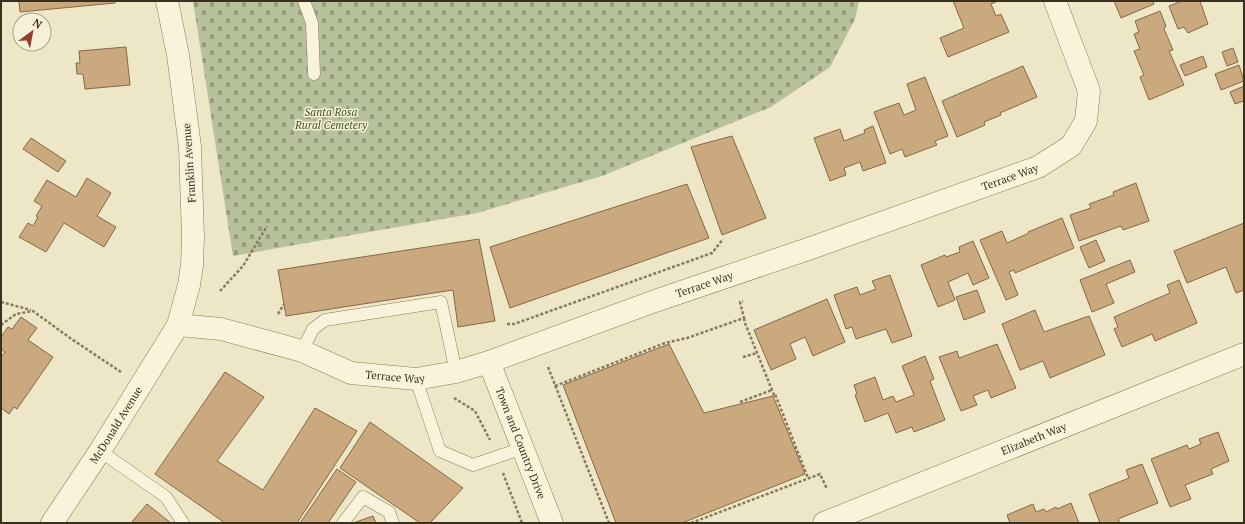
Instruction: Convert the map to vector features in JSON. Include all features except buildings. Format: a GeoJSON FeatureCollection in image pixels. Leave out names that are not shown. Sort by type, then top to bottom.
{"type":"FeatureCollection","features":[{"type":"Feature","properties":{"kind":"street","name":"Franklin Avenue"},"geometry":{"type":"LineString","coordinates":[[168,1],[178,55],[190,147],[193,237],[192,265],[189,285],[178,325]]}},
{"type":"Feature","properties":{"kind":"street","name":"Terrace Way"},"geometry":{"type":"LineString","coordinates":[[178,325],[221,329],[302,351],[351,373],[416,379],[456,372],[1038,167],[1071,146],[1086,121],[1090,91],[1055,1]]}},
{"type":"Feature","properties":{"kind":"street","name":"McDonald Avenue"},"geometry":{"type":"LineString","coordinates":[[52,523],[100,451],[178,325]]}},
{"type":"Feature","properties":{"kind":"street","name":"Elizabeth Way"},"geometry":{"type":"LineString","coordinates":[[824,523],[1244,354]]}},
{"type":"Feature","properties":{"kind":"street","name":"Town and Country Drive"},"geometry":{"type":"LineString","coordinates":[[488,362],[552,523]]}},
{"type":"Feature","properties":{"kind":"lane"},"geometry":{"type":"LineString","coordinates":[[304,1],[312,23],[314,74]]}},
{"type":"Feature","properties":{"kind":"lane"},"geometry":{"type":"LineString","coordinates":[[302,351],[313,329],[325,320],[441,302],[456,372]]}},
{"type":"Feature","properties":{"kind":"lane"},"geometry":{"type":"LineString","coordinates":[[416,379],[440,451],[473,465],[523,448]]}},
{"type":"Feature","properties":{"kind":"lane"},"geometry":{"type":"LineString","coordinates":[[100,451],[166,497],[183,523]]}},
{"type":"Feature","properties":{"kind":"lane"},"geometry":{"type":"LineString","coordinates":[[343,523],[362,497],[389,512],[393,523]]}},
{"type":"Feature","properties":{"kind":"path"},"geometry":{"type":"LineString","coordinates":[[220,291],[243,266],[268,226]]}},
{"type":"Feature","properties":{"kind":"path"},"geometry":{"type":"LineString","coordinates":[[507,324],[514,324],[712,253],[724,239]]}},
{"type":"Feature","properties":{"kind":"path"},"geometry":{"type":"LineString","coordinates":[[743,301],[740,302],[745,323],[808,478]]}},
{"type":"Feature","properties":{"kind":"path"},"geometry":{"type":"LineString","coordinates":[[1,302],[34,311],[70,338],[141,386]]}},
{"type":"Feature","properties":{"kind":"path"},"geometry":{"type":"LineString","coordinates":[[278,314],[284,304]]}},
{"type":"Feature","properties":{"kind":"path"},"geometry":{"type":"LineString","coordinates":[[1,325],[16,314],[34,311]]}},
{"type":"Feature","properties":{"kind":"path"},"geometry":{"type":"LineString","coordinates":[[555,386],[665,343],[687,338],[744,318]]}},
{"type":"Feature","properties":{"kind":"path"},"geometry":{"type":"LineString","coordinates":[[743,357],[757,353]]}},
{"type":"Feature","properties":{"kind":"path"},"geometry":{"type":"LineString","coordinates":[[548,367],[609,523]]}},
{"type":"Feature","properties":{"kind":"path"},"geometry":{"type":"LineString","coordinates":[[740,402],[772,390]]}},
{"type":"Feature","properties":{"kind":"path"},"geometry":{"type":"LineString","coordinates":[[691,523],[820,474],[827,489]]}},
{"type":"Feature","properties":{"kind":"green space","name":"Santa Rosa Rural Cemetery"},"geometry":{"type":"Polygon","coordinates":[[[193,1],[859,1],[855,19],[830,67],[771,107],[602,176],[477,213],[233,256],[193,1]]]}}]}
